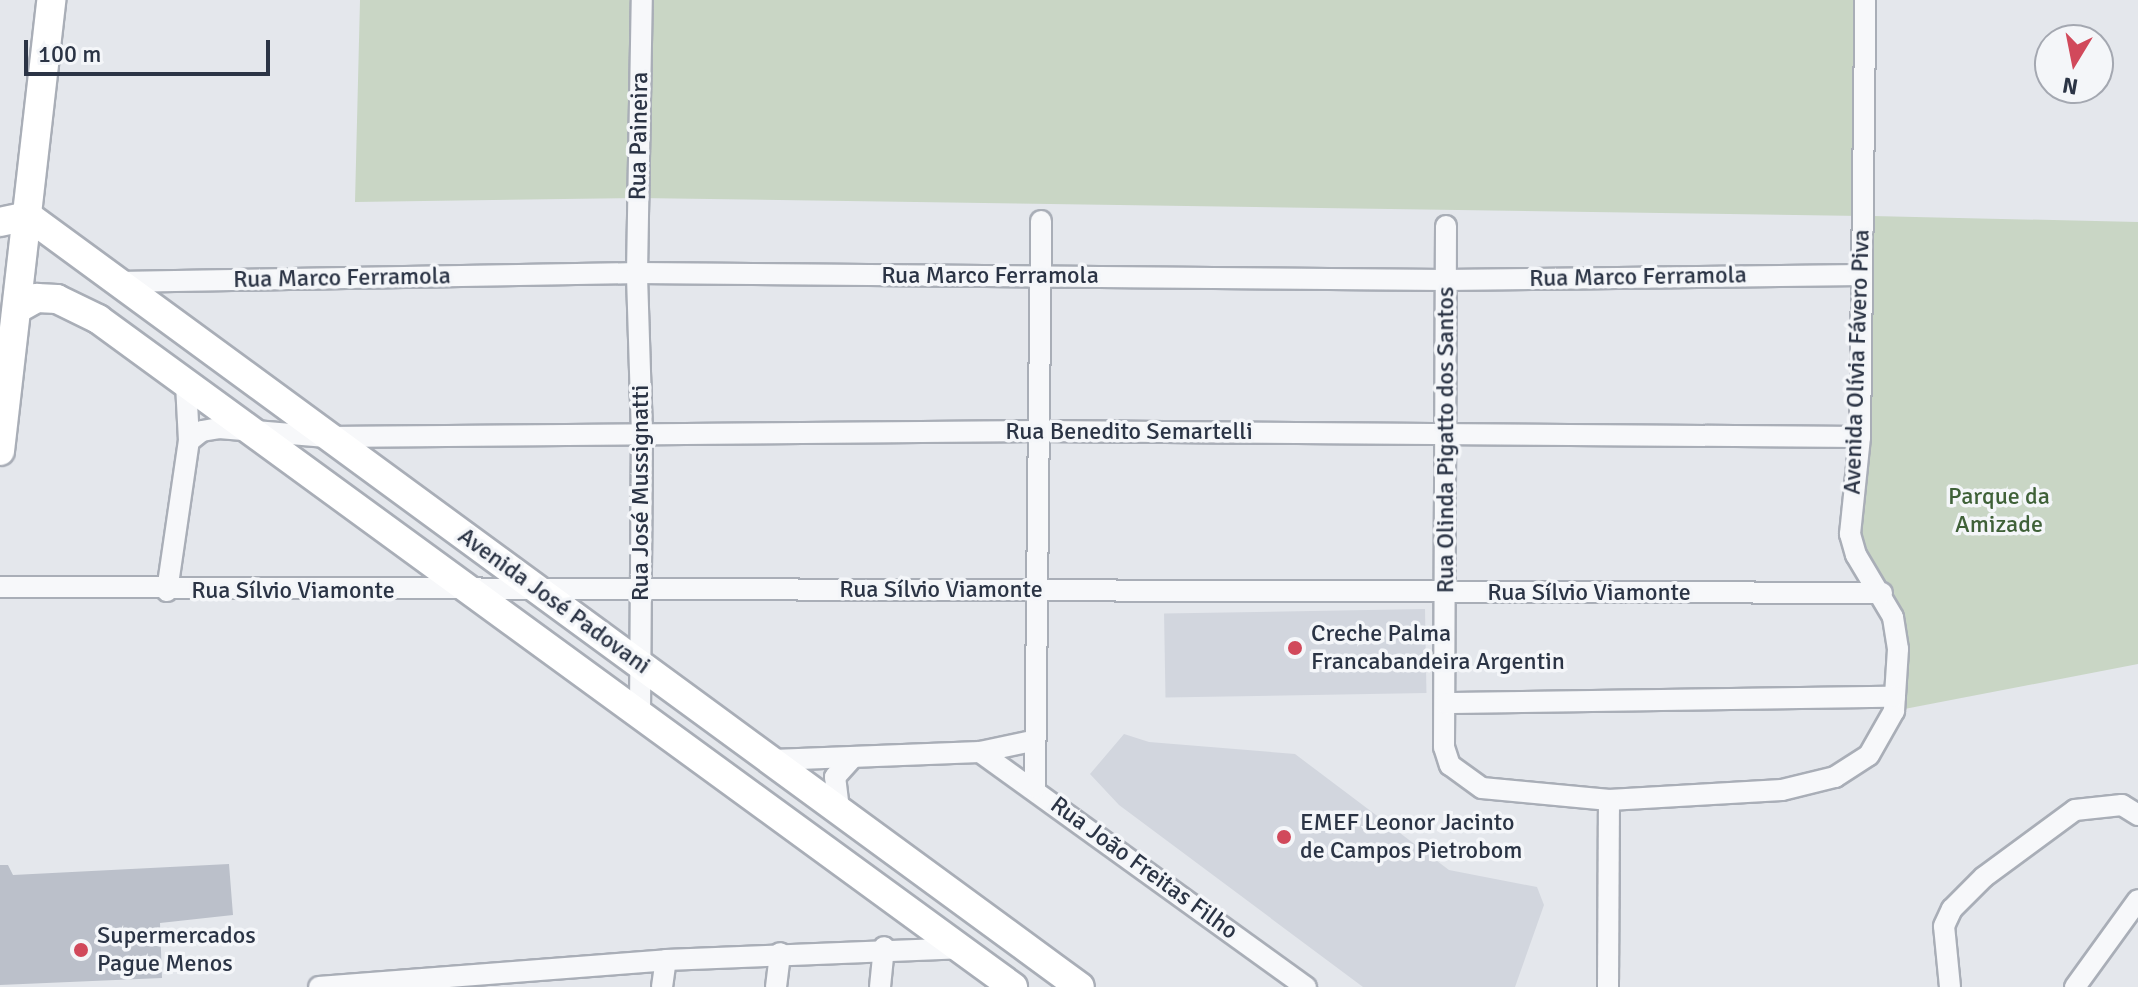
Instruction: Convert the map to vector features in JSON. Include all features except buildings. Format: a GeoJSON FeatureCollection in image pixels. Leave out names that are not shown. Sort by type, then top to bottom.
{"type":"FeatureCollection","features":[{"type":"Feature","properties":{"kind":"street"},"geometry":{"type":"LineString","coordinates":[[33,173],[19,153],[38,0]]}},
{"type":"Feature","properties":{"kind":"street"},"geometry":{"type":"LineString","coordinates":[[0,451],[51,0]]}},
{"type":"Feature","properties":{"kind":"street","name":"Rua Paineira"},"geometry":{"type":"LineString","coordinates":[[637,273],[642,0]]}},
{"type":"Feature","properties":{"kind":"street","name":"Avenida Olívia Fávero Piva"},"geometry":{"type":"LineString","coordinates":[[1865,0],[1860,437],[1850,534],[1856,555],[1882,593],[1893,617],[1898,649],[1894,704]]}},
{"type":"Feature","properties":{"kind":"street"},"geometry":{"type":"LineString","coordinates":[[0,222],[28,216]]}},
{"type":"Feature","properties":{"kind":"street","name":"Avenida José Padovani"},"geometry":{"type":"LineString","coordinates":[[28,216],[1080,987]]}},
{"type":"Feature","properties":{"kind":"street"},"geometry":{"type":"LineString","coordinates":[[1035,788],[1032,741],[1039,590],[1041,221]]}},
{"type":"Feature","properties":{"kind":"street","name":"Rua Olinda Pigatto dos Santos"},"geometry":{"type":"LineString","coordinates":[[1446,226],[1444,747],[1450,765],[1469,782],[1503,791],[1609,800],[1782,790],[1835,777],[1869,755],[1894,704]]}},
{"type":"Feature","properties":{"kind":"street","name":"Rua Marco Ferramola"},"geometry":{"type":"LineString","coordinates":[[118,282],[637,273],[1445,280],[1862,275]]}},
{"type":"Feature","properties":{"kind":"street","name":"Rua José Mussignatti"},"geometry":{"type":"LineString","coordinates":[[637,273],[642,435],[640,713]]}},
{"type":"Feature","properties":{"kind":"street"},"geometry":{"type":"LineString","coordinates":[[98,319],[90,305],[91,292],[98,284],[118,282]]}},
{"type":"Feature","properties":{"kind":"street","name":"Avenida José Padovani"},"geometry":{"type":"LineString","coordinates":[[17,309],[37,298],[57,299],[98,319],[250,433],[640,713],[960,948],[1003,983]]}},
{"type":"Feature","properties":{"kind":"street"},"geometry":{"type":"LineString","coordinates":[[167,591],[189,441],[186,384]]}},
{"type":"Feature","properties":{"kind":"street","name":"Rua Benedito Semartelli"},"geometry":{"type":"LineString","coordinates":[[189,441],[202,431],[219,428],[250,433],[327,437],[1040,431],[1860,437]]}},
{"type":"Feature","properties":{"kind":"street"},"geometry":{"type":"LineString","coordinates":[[386,480],[386,454],[398,437]]}},
{"type":"Feature","properties":{"kind":"street","name":"Rua Sílvio Viamonte"},"geometry":{"type":"LineString","coordinates":[[0,587],[167,591],[1882,593]]}},
{"type":"Feature","properties":{"kind":"street"},"geometry":{"type":"LineString","coordinates":[[1445,703],[1894,704]]}},
{"type":"Feature","properties":{"kind":"street"},"geometry":{"type":"LineString","coordinates":[[773,760],[980,752],[1032,741]]}},
{"type":"Feature","properties":{"kind":"street","name":"Rua João Freitas Filho"},"geometry":{"type":"LineString","coordinates":[[980,752],[1035,788],[1280,980],[1306,987]]}},
{"type":"Feature","properties":{"kind":"street"},"geometry":{"type":"LineString","coordinates":[[839,809],[835,777],[853,757]]}},
{"type":"Feature","properties":{"kind":"street"},"geometry":{"type":"LineString","coordinates":[[1608,987],[1609,800]]}},
{"type":"Feature","properties":{"kind":"street"},"geometry":{"type":"LineString","coordinates":[[1950,987],[1944,926],[1952,909],[1984,877],[2075,810],[2122,805],[2138,815]]}},
{"type":"Feature","properties":{"kind":"street"},"geometry":{"type":"LineString","coordinates":[[2075,987],[2138,900]]}},
{"type":"Feature","properties":{"kind":"street"},"geometry":{"type":"LineString","coordinates":[[880,987],[884,947],[901,931],[904,907]]}},
{"type":"Feature","properties":{"kind":"street"},"geometry":{"type":"LineString","coordinates":[[319,987],[551,978],[666,960],[780,953],[884,947],[960,948]]}},
{"type":"Feature","properties":{"kind":"street"},"geometry":{"type":"LineString","coordinates":[[776,987],[780,953]]}},
{"type":"Feature","properties":{"kind":"street"},"geometry":{"type":"LineString","coordinates":[[662,987],[666,960]]}},
{"type":"Feature","properties":{"kind":"shaded area","name":"Creche Palma Francabandeira Argentin"},"geometry":{"type":"Polygon","coordinates":[[[1425,609],[1426,693],[1166,698],[1164,614],[1425,609]]]}},
{"type":"Feature","properties":{"kind":"shaded area","name":"EMEF Leonor Jacinto de Campos Pietrobom"},"geometry":{"type":"Polygon","coordinates":[[[1124,734],[1149,742],[1295,754],[1449,870],[1537,887],[1544,905],[1515,987],[1363,987],[1119,805],[1090,774],[1124,734]]]}},
{"type":"Feature","properties":{"kind":"green space"},"geometry":{"type":"Polygon","coordinates":[[[360,0],[1863,0],[1862,216],[638,198],[355,202],[360,0]]]}},
{"type":"Feature","properties":{"kind":"green space","name":"Parque da Amizade"},"geometry":{"type":"Polygon","coordinates":[[[1872,216],[2138,222],[2138,664],[1894,711],[1902,648],[1858,552],[1872,216]]]}},
{"type":"Feature","properties":{"kind":"place","name":"Creche Palma Francabandeira Argentin"},"geometry":{"type":"Point","coordinates":[1295,648]}},
{"type":"Feature","properties":{"kind":"place","name":"EMEF Leonor Jacinto de Campos Pietrobom"},"geometry":{"type":"Point","coordinates":[1284,837]}},
{"type":"Feature","properties":{"kind":"place","name":"Supermercados Pague Menos"},"geometry":{"type":"Point","coordinates":[81,950]}}]}
